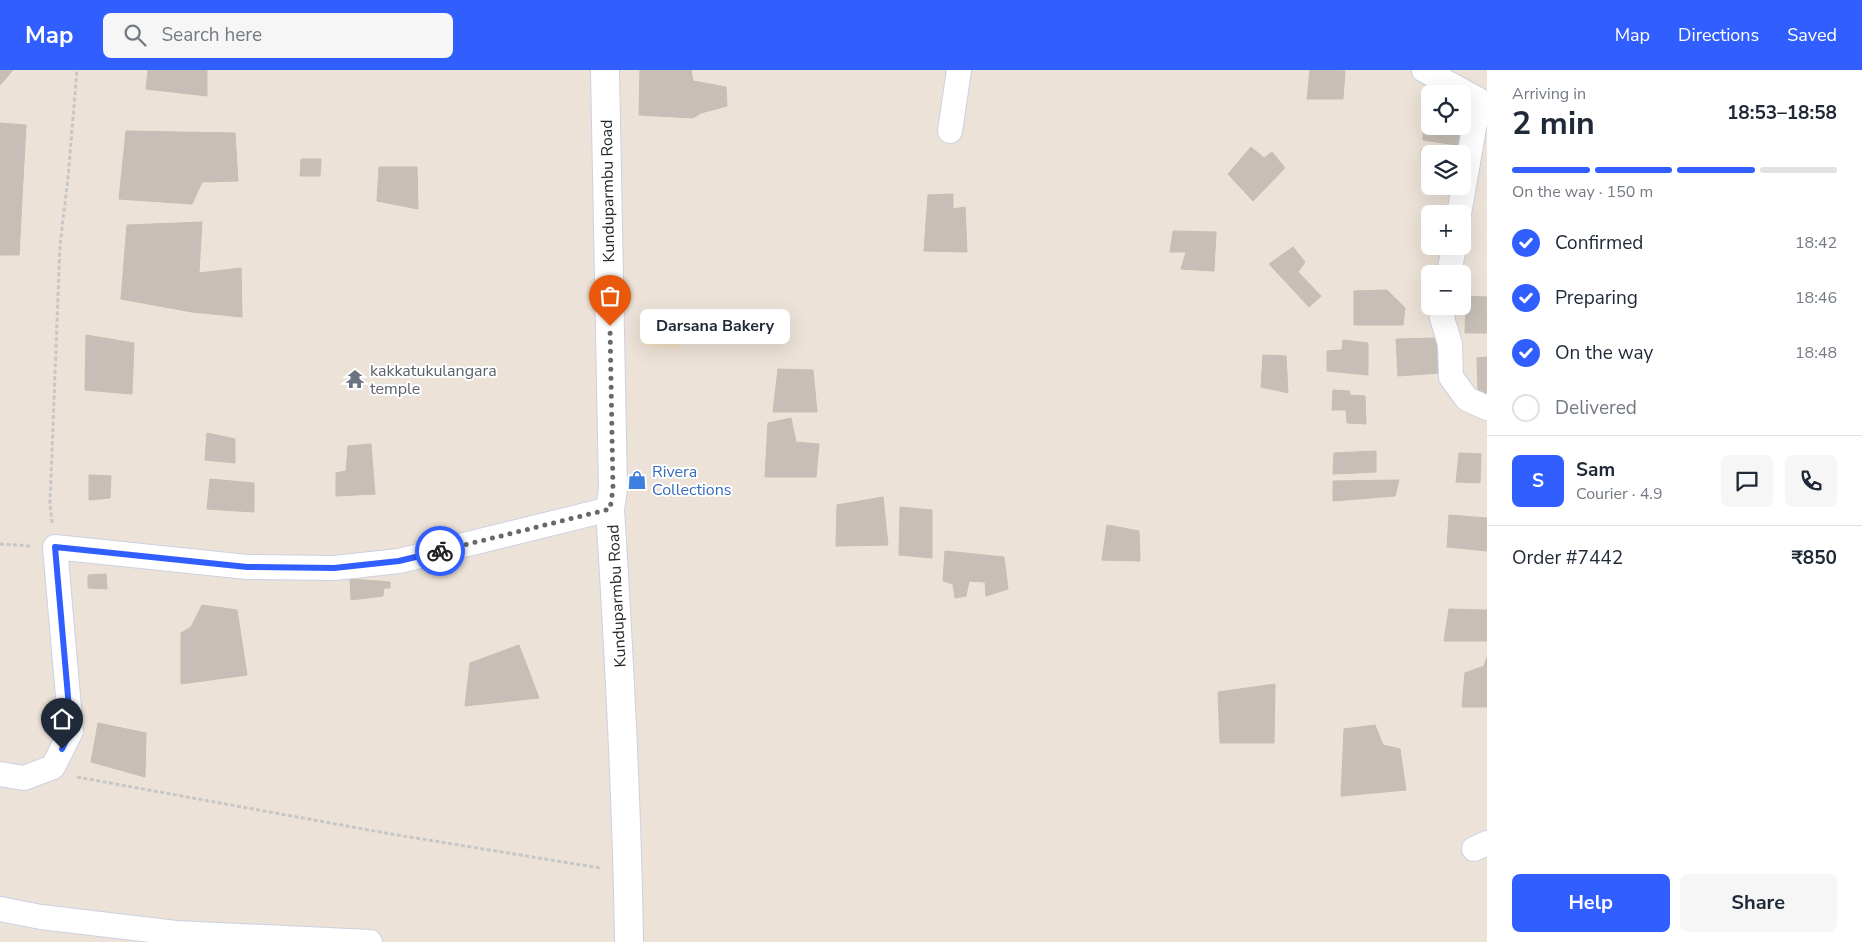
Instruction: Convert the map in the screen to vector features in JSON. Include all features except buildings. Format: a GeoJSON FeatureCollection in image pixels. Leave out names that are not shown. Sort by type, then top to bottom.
{"type":"FeatureCollection","features":[{"type":"Feature","properties":{"kind":"main road","name":"Kunduparmbu Road"},"geometry":{"type":"LineString","coordinates":[[605,70],[613,489],[610,509],[620,668],[629,942]]}},
{"type":"Feature","properties":{"kind":"street"},"geometry":{"type":"LineString","coordinates":[[950,131],[959,70]]}},
{"type":"Feature","properties":{"kind":"street"},"geometry":{"type":"LineString","coordinates":[[1424,70],[1483,101],[1461,205]]}},
{"type":"Feature","properties":{"kind":"street"},"geometry":{"type":"LineString","coordinates":[[1442,315],[1450,344],[1451,377],[1467,399],[1487,408]]}},
{"type":"Feature","properties":{"kind":"street"},"geometry":{"type":"LineString","coordinates":[[0,774],[24,778],[53,766],[71,731],[55,547],[247,567],[334,568],[399,561],[610,509]]}},
{"type":"Feature","properties":{"kind":"street"},"geometry":{"type":"LineString","coordinates":[[0,909],[41,917],[176,933],[370,942]]}},
{"type":"Feature","properties":{"kind":"path"},"geometry":{"type":"LineString","coordinates":[[0,544],[55,547],[50,503],[60,245],[77,70]]}},
{"type":"Feature","properties":{"kind":"path"},"geometry":{"type":"LineString","coordinates":[[70,776],[391,834],[628,872]]}},
{"type":"Feature","properties":{"kind":"shaded area"},"geometry":{"type":"Polygon","coordinates":[[[644,318],[680,320],[679,349],[643,346],[644,318]]]}},
{"type":"Feature","properties":{"kind":"way so far"},"geometry":{"type":"LineString","coordinates":[[440,551],[610,509],[613,489],[610,326]]}},
{"type":"Feature","properties":{"kind":"place","name":"Darsana Bakery"},"geometry":{"type":"Point","coordinates":[610,326]}},
{"type":"Feature","properties":{"kind":"place","name":"kakkatukulangara temple"},"geometry":{"type":"Point","coordinates":[355,379]}},
{"type":"Feature","properties":{"kind":"place","name":"Rivera Collections"},"geometry":{"type":"Point","coordinates":[637,480]}},
{"type":"Feature","properties":{"kind":"route"},"geometry":{"type":"LineString","coordinates":[[62,749],[71,731],[55,547],[247,567],[334,568],[399,561],[440,551]]}}]}
